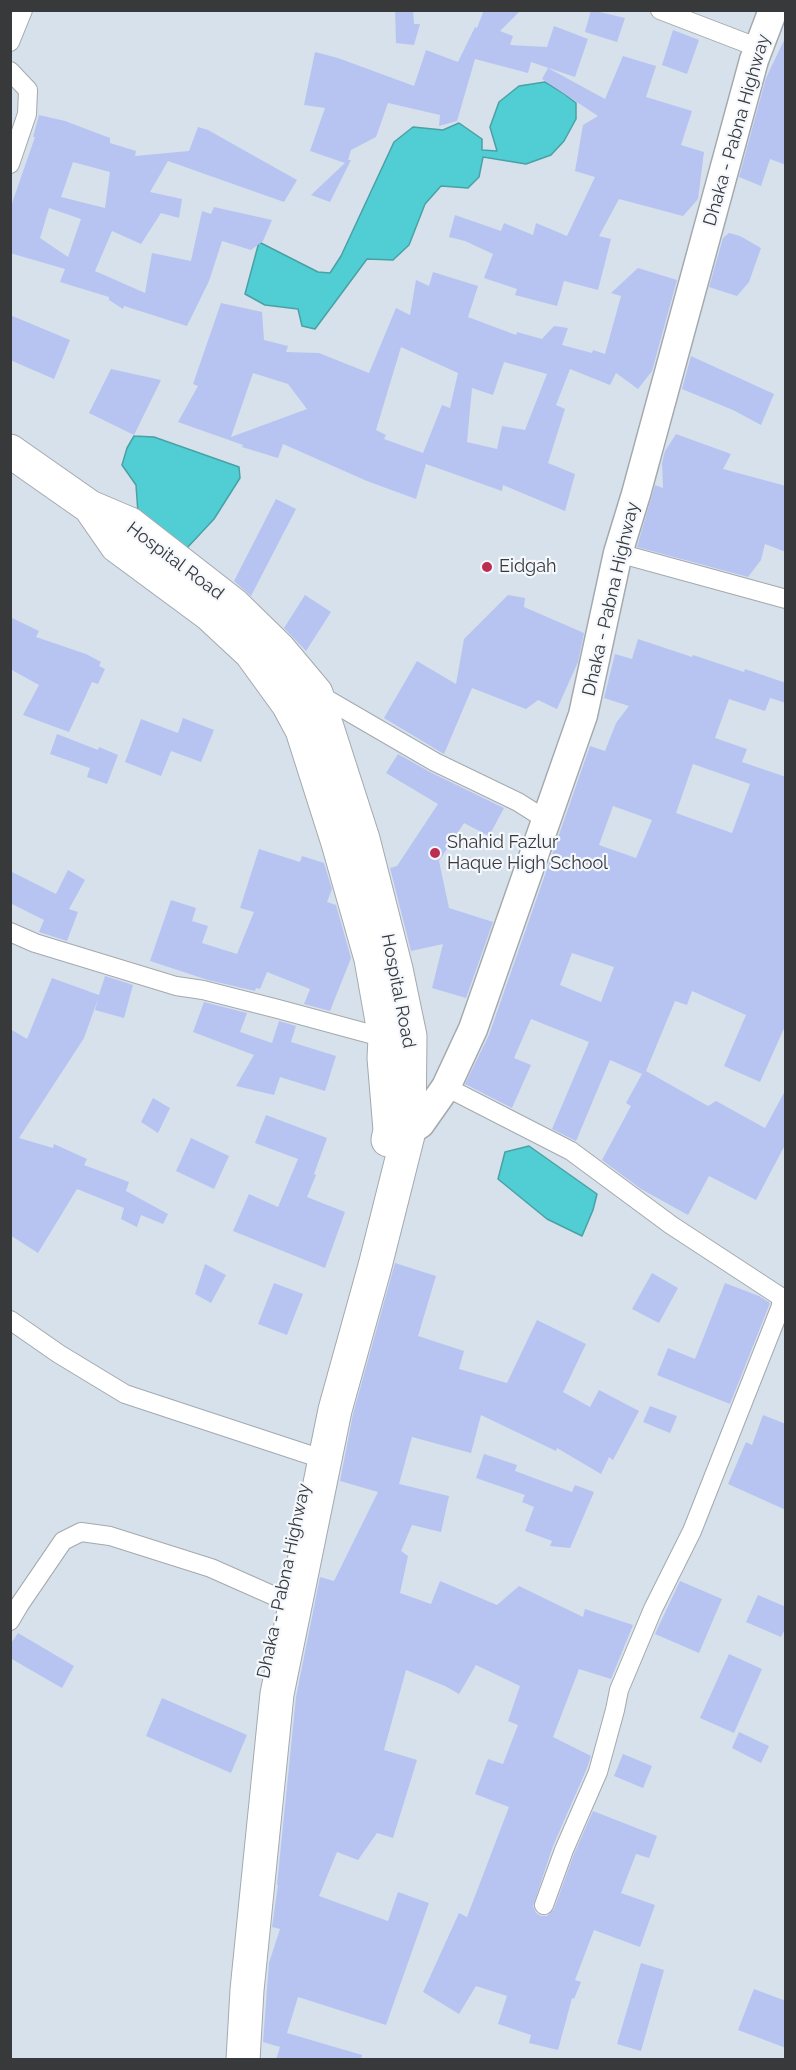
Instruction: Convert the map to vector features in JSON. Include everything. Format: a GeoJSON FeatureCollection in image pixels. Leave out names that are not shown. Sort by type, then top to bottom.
{"type":"FeatureCollection","features":[{"type":"Feature","properties":{"kind":"highway","name":"Hospital Road"},"geometry":{"type":"LineString","coordinates":[[10,451],[90,507],[130,524],[234,605],[279,649],[363,839],[396,969],[410,1036],[400,1131]]}},
{"type":"Feature","properties":{"kind":"highway","name":"Hospital Road"},"geometry":{"type":"LineString","coordinates":[[302,698],[302,730],[338,843],[371,959],[385,1038],[384,1058],[400,1131]]}},
{"type":"Feature","properties":{"kind":"highway","name":"Dhaka - Pabna Highway"},"geometry":{"type":"LineString","coordinates":[[222,2060],[241,1826],[262,1692],[320,1406],[400,1131]]}},
{"type":"Feature","properties":{"kind":"highway","name":"Dhaka - Pabna Highway"},"geometry":{"type":"LineString","coordinates":[[243,2060],[247,1990],[277,1694],[335,1410],[375,1266],[400,1131]]}},
{"type":"Feature","properties":{"kind":"main road","name":"Dhaka - Pabna Highway"},"geometry":{"type":"LineString","coordinates":[[400,1131],[420,1124],[446,1087],[473,1029],[584,716],[618,554],[754,60],[773,10]]}},
{"type":"Feature","properties":{"kind":"street"},"geometry":{"type":"LineString","coordinates":[[10,42],[22,10]]}},
{"type":"Feature","properties":{"kind":"street"},"geometry":{"type":"LineString","coordinates":[[660,10],[759,48]]}},
{"type":"Feature","properties":{"kind":"street"},"geometry":{"type":"LineString","coordinates":[[10,71],[28,90],[27,114],[10,164]]}},
{"type":"Feature","properties":{"kind":"street"},"geometry":{"type":"LineString","coordinates":[[618,554],[786,598]]}},
{"type":"Feature","properties":{"kind":"street"},"geometry":{"type":"LineString","coordinates":[[302,698],[518,802],[548,821]]}},
{"type":"Feature","properties":{"kind":"street"},"geometry":{"type":"LineString","coordinates":[[10,932],[35,943],[176,986],[212,992],[385,1038]]}},
{"type":"Feature","properties":{"kind":"street"},"geometry":{"type":"LineString","coordinates":[[446,1087],[571,1151],[670,1225],[781,1297],[782,1306],[704,1501],[653,1610],[619,1690],[598,1772],[564,1850],[544,1905]]}},
{"type":"Feature","properties":{"kind":"street"},"geometry":{"type":"LineString","coordinates":[[10,1320],[125,1395],[310,1455]]}},
{"type":"Feature","properties":{"kind":"street"},"geometry":{"type":"LineString","coordinates":[[10,1621],[63,1541],[81,1532],[110,1536],[211,1568],[281,1599]]}},
{"type":"Feature","properties":{"kind":"shaded area"},"geometry":{"type":"Polygon","coordinates":[[[11,11],[785,11],[785,2059],[11,2059],[11,11]]]}},
{"type":"Feature","properties":{"kind":"water"},"geometry":{"type":"Polygon","coordinates":[[[545,82],[576,103],[576,119],[564,141],[551,155],[526,164],[483,157],[479,177],[468,188],[441,186],[425,204],[409,245],[393,260],[367,259],[315,329],[302,326],[298,309],[265,305],[245,294],[259,242],[318,272],[330,273],[341,256],[394,142],[413,127],[443,130],[459,123],[482,139],[482,150],[497,151],[490,127],[499,102],[519,86],[545,82]]]}},
{"type":"Feature","properties":{"kind":"water"},"geometry":{"type":"Polygon","coordinates":[[[134,436],[154,437],[239,467],[240,478],[214,519],[187,548],[138,513],[136,485],[122,465],[127,448],[134,436]]]}},
{"type":"Feature","properties":{"kind":"water"},"geometry":{"type":"Polygon","coordinates":[[[529,1146],[597,1194],[582,1236],[547,1219],[498,1179],[505,1152],[529,1146]]]}},
{"type":"Feature","properties":{"kind":"building"},"geometry":{"type":"Polygon","coordinates":[[[395,10],[413,10],[414,24],[420,24],[414,45],[396,43],[395,10]]]}},
{"type":"Feature","properties":{"kind":"building"},"geometry":{"type":"Polygon","coordinates":[[[484,10],[521,10],[500,31],[513,36],[510,45],[547,47],[554,26],[588,39],[575,77],[531,62],[528,73],[475,59],[457,121],[439,126],[440,115],[388,103],[376,137],[351,150],[348,160],[351,160],[330,202],[311,195],[345,163],[310,151],[325,108],[304,105],[315,52],[414,86],[426,50],[458,62],[484,10]]]}},
{"type":"Feature","properties":{"kind":"building"},"geometry":{"type":"Polygon","coordinates":[[[591,10],[625,18],[617,42],[585,32],[591,10]]]}},
{"type":"Feature","properties":{"kind":"building"},"geometry":{"type":"Polygon","coordinates":[[[673,30],[699,40],[687,74],[662,65],[673,30]]]}},
{"type":"Feature","properties":{"kind":"building"},"geometry":{"type":"Polygon","coordinates":[[[786,36],[786,165],[770,159],[761,186],[739,177],[766,78],[786,36]]]}},
{"type":"Feature","properties":{"kind":"building"},"geometry":{"type":"Polygon","coordinates":[[[623,56],[656,66],[646,97],[692,111],[681,145],[704,152],[698,199],[683,216],[619,199],[599,236],[611,239],[598,290],[564,281],[557,306],[515,295],[517,289],[484,278],[493,254],[465,241],[449,237],[455,215],[501,231],[504,223],[533,235],[536,223],[567,236],[595,177],[575,171],[583,125],[598,116],[542,79],[548,68],[605,99],[623,56]]]}},
{"type":"Feature","properties":{"kind":"building"},"geometry":{"type":"Polygon","coordinates":[[[39,115],[65,121],[110,138],[110,143],[136,151],[135,156],[189,151],[198,127],[208,130],[297,180],[284,202],[168,161],[150,192],[182,199],[179,218],[161,213],[141,244],[112,231],[95,271],[145,293],[152,253],[191,261],[202,211],[211,214],[214,207],[272,220],[263,241],[251,250],[222,241],[209,281],[187,326],[124,306],[123,309],[109,300],[109,297],[60,282],[65,269],[10,253],[10,209],[35,137],[33,137],[39,115]],[[73,162],[61,197],[105,208],[110,172],[73,162]],[[49,208],[40,238],[68,257],[81,219],[49,208]]]}},
{"type":"Feature","properties":{"kind":"building"},"geometry":{"type":"Polygon","coordinates":[[[729,233],[740,236],[761,248],[749,282],[737,296],[709,287],[723,238],[729,233]]]}},
{"type":"Feature","properties":{"kind":"building"},"geometry":{"type":"Polygon","coordinates":[[[638,268],[677,280],[652,371],[638,389],[616,373],[610,385],[570,369],[556,405],[565,409],[548,463],[575,474],[565,511],[503,485],[502,491],[426,464],[416,499],[367,481],[283,444],[278,458],[242,447],[243,445],[178,422],[198,386],[193,384],[221,303],[262,312],[264,340],[288,346],[286,352],[319,353],[369,373],[396,308],[410,315],[416,280],[429,286],[433,272],[478,286],[468,317],[516,335],[517,332],[542,339],[554,326],[568,328],[562,345],[592,353],[593,350],[605,354],[621,296],[611,293],[638,268]],[[401,347],[376,430],[386,435],[384,439],[423,453],[442,405],[450,408],[458,373],[401,347]],[[504,362],[493,395],[472,388],[467,442],[497,449],[502,426],[525,430],[547,374],[504,362]],[[253,373],[231,437],[307,409],[288,384],[253,373]]]}},
{"type":"Feature","properties":{"kind":"building"},"geometry":{"type":"Polygon","coordinates":[[[10,315],[70,340],[54,379],[10,360],[10,315]]]}},
{"type":"Feature","properties":{"kind":"building"},"geometry":{"type":"Polygon","coordinates":[[[691,356],[774,394],[761,425],[733,410],[682,389],[691,356]]]}},
{"type":"Feature","properties":{"kind":"building"},"geometry":{"type":"Polygon","coordinates":[[[111,369],[161,380],[134,435],[89,413],[111,369]]]}},
{"type":"Feature","properties":{"kind":"building"},"geometry":{"type":"Polygon","coordinates":[[[676,434],[731,454],[723,469],[786,486],[786,552],[765,544],[761,560],[748,577],[637,547],[655,485],[663,488],[662,463],[665,451],[676,434]]]}},
{"type":"Feature","properties":{"kind":"building"},"geometry":{"type":"Polygon","coordinates":[[[276,499],[296,509],[251,596],[234,581],[276,499]]]}},
{"type":"Feature","properties":{"kind":"building"},"geometry":{"type":"Polygon","coordinates":[[[305,595],[331,612],[306,651],[284,628],[305,595]]]}},
{"type":"Feature","properties":{"kind":"building"},"geometry":{"type":"Polygon","coordinates":[[[508,595],[525,598],[524,607],[584,633],[578,662],[557,709],[538,700],[526,709],[472,688],[444,754],[384,718],[417,661],[456,684],[464,639],[508,595]]]}},
{"type":"Feature","properties":{"kind":"building"},"geometry":{"type":"Polygon","coordinates":[[[10,617],[39,631],[36,637],[86,654],[101,662],[99,666],[105,669],[98,684],[92,682],[69,732],[23,715],[39,685],[10,669],[10,617]]]}},
{"type":"Feature","properties":{"kind":"building"},"geometry":{"type":"Polygon","coordinates":[[[638,639],[692,657],[693,655],[744,672],[745,669],[786,683],[786,703],[770,698],[765,711],[729,699],[715,738],[747,749],[742,762],[786,777],[786,1024],[760,1082],[724,1066],[746,1015],[692,991],[687,1005],[675,1001],[646,1071],[708,1106],[716,1101],[765,1128],[786,1089],[786,1143],[756,1200],[709,1176],[688,1215],[641,1189],[602,1160],[631,1106],[626,1103],[642,1074],[610,1060],[576,1141],[552,1129],[589,1042],[531,1019],[514,1058],[531,1065],[512,1108],[465,1084],[489,1035],[590,746],[605,751],[616,723],[629,706],[604,698],[615,654],[632,659],[638,639]],[[693,764],[676,813],[732,833],[750,784],[693,764]],[[613,806],[599,845],[636,858],[652,820],[613,806]],[[572,953],[560,985],[601,1002],[614,967],[572,953]]]}},
{"type":"Feature","properties":{"kind":"building"},"geometry":{"type":"Polygon","coordinates":[[[183,718],[214,730],[201,762],[171,751],[161,776],[125,762],[141,719],[178,733],[183,718]]]}},
{"type":"Feature","properties":{"kind":"building"},"geometry":{"type":"Polygon","coordinates":[[[57,734],[118,755],[107,784],[87,777],[90,768],[50,754],[57,734]]]}},
{"type":"Feature","properties":{"kind":"building"},"geometry":{"type":"Polygon","coordinates":[[[398,754],[504,808],[489,836],[464,823],[439,861],[449,908],[493,922],[466,998],[432,988],[443,944],[411,951],[390,868],[397,866],[438,804],[386,773],[398,754]]]}},
{"type":"Feature","properties":{"kind":"building"},"geometry":{"type":"Polygon","coordinates":[[[259,849],[300,862],[302,856],[324,863],[332,889],[327,902],[336,905],[351,958],[330,1011],[304,1004],[310,989],[267,972],[260,989],[256,988],[255,991],[208,980],[150,961],[171,900],[196,908],[192,921],[208,926],[202,943],[237,954],[254,912],[240,908],[259,849]]]}},
{"type":"Feature","properties":{"kind":"building"},"geometry":{"type":"Polygon","coordinates":[[[68,870],[85,880],[69,909],[78,912],[67,941],[39,932],[44,920],[10,903],[10,871],[56,894],[68,870]]]}},
{"type":"Feature","properties":{"kind":"building"},"geometry":{"type":"Polygon","coordinates":[[[105,976],[133,985],[124,1018],[95,1010],[98,999],[84,1038],[19,1138],[53,1148],[54,1144],[87,1159],[84,1165],[129,1182],[126,1191],[168,1214],[163,1224],[141,1215],[137,1227],[121,1219],[124,1208],[77,1189],[38,1253],[10,1235],[10,1029],[27,1039],[52,978],[99,995],[105,976]]]}},
{"type":"Feature","properties":{"kind":"building"},"geometry":{"type":"Polygon","coordinates":[[[204,1002],[247,1013],[240,1032],[272,1043],[279,1021],[296,1026],[291,1042],[336,1056],[325,1091],[280,1077],[274,1095],[236,1086],[254,1055],[193,1032],[204,1002]]]}},
{"type":"Feature","properties":{"kind":"building"},"geometry":{"type":"Polygon","coordinates":[[[153,1098],[170,1108],[158,1133],[141,1122],[153,1098]]]}},
{"type":"Feature","properties":{"kind":"building"},"geometry":{"type":"Polygon","coordinates":[[[266,1115],[327,1138],[307,1197],[345,1212],[325,1268],[233,1231],[249,1194],[278,1207],[298,1159],[255,1143],[266,1115]]]}},
{"type":"Feature","properties":{"kind":"building"},"geometry":{"type":"Polygon","coordinates":[[[191,1138],[229,1156],[214,1189],[176,1171],[191,1138]]]}},
{"type":"Feature","properties":{"kind":"building"},"geometry":{"type":"Polygon","coordinates":[[[395,1263],[436,1276],[418,1336],[464,1351],[459,1369],[507,1383],[537,1320],[586,1344],[563,1392],[590,1407],[599,1390],[639,1411],[613,1460],[609,1457],[601,1474],[557,1448],[556,1451],[481,1415],[471,1453],[412,1437],[399,1484],[449,1496],[441,1532],[412,1525],[401,1551],[408,1556],[400,1593],[431,1604],[440,1581],[497,1605],[519,1586],[583,1617],[585,1609],[633,1625],[611,1679],[579,1669],[553,1737],[591,1756],[553,1846],[533,1906],[536,1913],[541,1916],[547,1916],[554,1909],[593,1811],[657,1836],[649,1858],[636,1854],[621,1893],[655,1905],[640,1947],[594,1930],[575,1980],[581,1982],[574,1999],[572,1998],[558,2050],[529,2043],[531,2035],[498,2024],[507,1996],[476,1986],[459,2014],[423,1992],[459,1913],[467,1917],[509,1807],[475,1794],[488,1759],[503,1764],[518,1725],[508,1721],[520,1686],[476,1665],[459,1694],[406,1670],[384,1750],[417,1760],[393,1838],[377,1833],[358,1860],[337,1852],[319,1896],[388,1921],[398,1892],[429,1903],[386,2025],[298,1997],[287,2033],[362,2055],[361,2060],[276,2060],[280,2047],[263,2042],[269,1963],[280,1929],[272,1927],[296,1697],[320,1577],[334,1581],[378,1492],[340,1481],[353,1414],[395,1263]]]}},
{"type":"Feature","properties":{"kind":"building"},"geometry":{"type":"Polygon","coordinates":[[[205,1264],[226,1275],[211,1303],[195,1294],[205,1264]]]}},
{"type":"Feature","properties":{"kind":"building"},"geometry":{"type":"Polygon","coordinates":[[[652,1273],[678,1288],[659,1323],[632,1309],[652,1273]]]}},
{"type":"Feature","properties":{"kind":"building"},"geometry":{"type":"Polygon","coordinates":[[[274,1283],[303,1294],[287,1335],[258,1324],[274,1283]]]}},
{"type":"Feature","properties":{"kind":"building"},"geometry":{"type":"Polygon","coordinates":[[[725,1283],[759,1296],[770,1303],[730,1404],[657,1375],[668,1348],[695,1359],[725,1283]]]}},
{"type":"Feature","properties":{"kind":"building"},"geometry":{"type":"Polygon","coordinates":[[[650,1406],[677,1416],[670,1433],[643,1422],[650,1406]]]}},
{"type":"Feature","properties":{"kind":"building"},"geometry":{"type":"Polygon","coordinates":[[[763,1415],[786,1424],[786,1510],[728,1484],[746,1442],[752,1445],[763,1415]]]}},
{"type":"Feature","properties":{"kind":"building"},"geometry":{"type":"Polygon","coordinates":[[[484,1454],[517,1465],[515,1471],[572,1492],[575,1485],[594,1492],[570,1548],[550,1546],[552,1541],[525,1531],[534,1507],[522,1502],[525,1495],[476,1478],[484,1454]]]}},
{"type":"Feature","properties":{"kind":"building"},"geometry":{"type":"Polygon","coordinates":[[[680,1581],[722,1599],[699,1653],[655,1634],[680,1581]]]}},
{"type":"Feature","properties":{"kind":"building"},"geometry":{"type":"Polygon","coordinates":[[[758,1595],[786,1607],[786,1627],[781,1637],[746,1622],[758,1595]]]}},
{"type":"Feature","properties":{"kind":"building"},"geometry":{"type":"Polygon","coordinates":[[[18,1633],[74,1666],[62,1688],[10,1658],[10,1645],[18,1633]]]}},
{"type":"Feature","properties":{"kind":"building"},"geometry":{"type":"Polygon","coordinates":[[[729,1654],[762,1669],[734,1733],[700,1718],[729,1654]]]}},
{"type":"Feature","properties":{"kind":"building"},"geometry":{"type":"Polygon","coordinates":[[[162,1698],[247,1735],[231,1773],[146,1736],[162,1698]]]}},
{"type":"Feature","properties":{"kind":"building"},"geometry":{"type":"Polygon","coordinates":[[[739,1732],[769,1746],[761,1763],[732,1748],[739,1732]]]}},
{"type":"Feature","properties":{"kind":"building"},"geometry":{"type":"Polygon","coordinates":[[[623,1754],[652,1766],[643,1788],[614,1776],[623,1754]]]}},
{"type":"Feature","properties":{"kind":"building"},"geometry":{"type":"Polygon","coordinates":[[[641,1963],[664,1970],[641,2051],[617,2044],[641,1963]]]}},
{"type":"Feature","properties":{"kind":"building"},"geometry":{"type":"Polygon","coordinates":[[[754,1989],[786,2001],[786,2048],[738,2030],[754,1989]]]}},
{"type":"Feature","properties":{"kind":"place","name":"Eidgah"},"geometry":{"type":"Point","coordinates":[487,567]}},
{"type":"Feature","properties":{"kind":"place","name":"Shahid Fazlur Haque High School"},"geometry":{"type":"Point","coordinates":[435,853]}}]}
